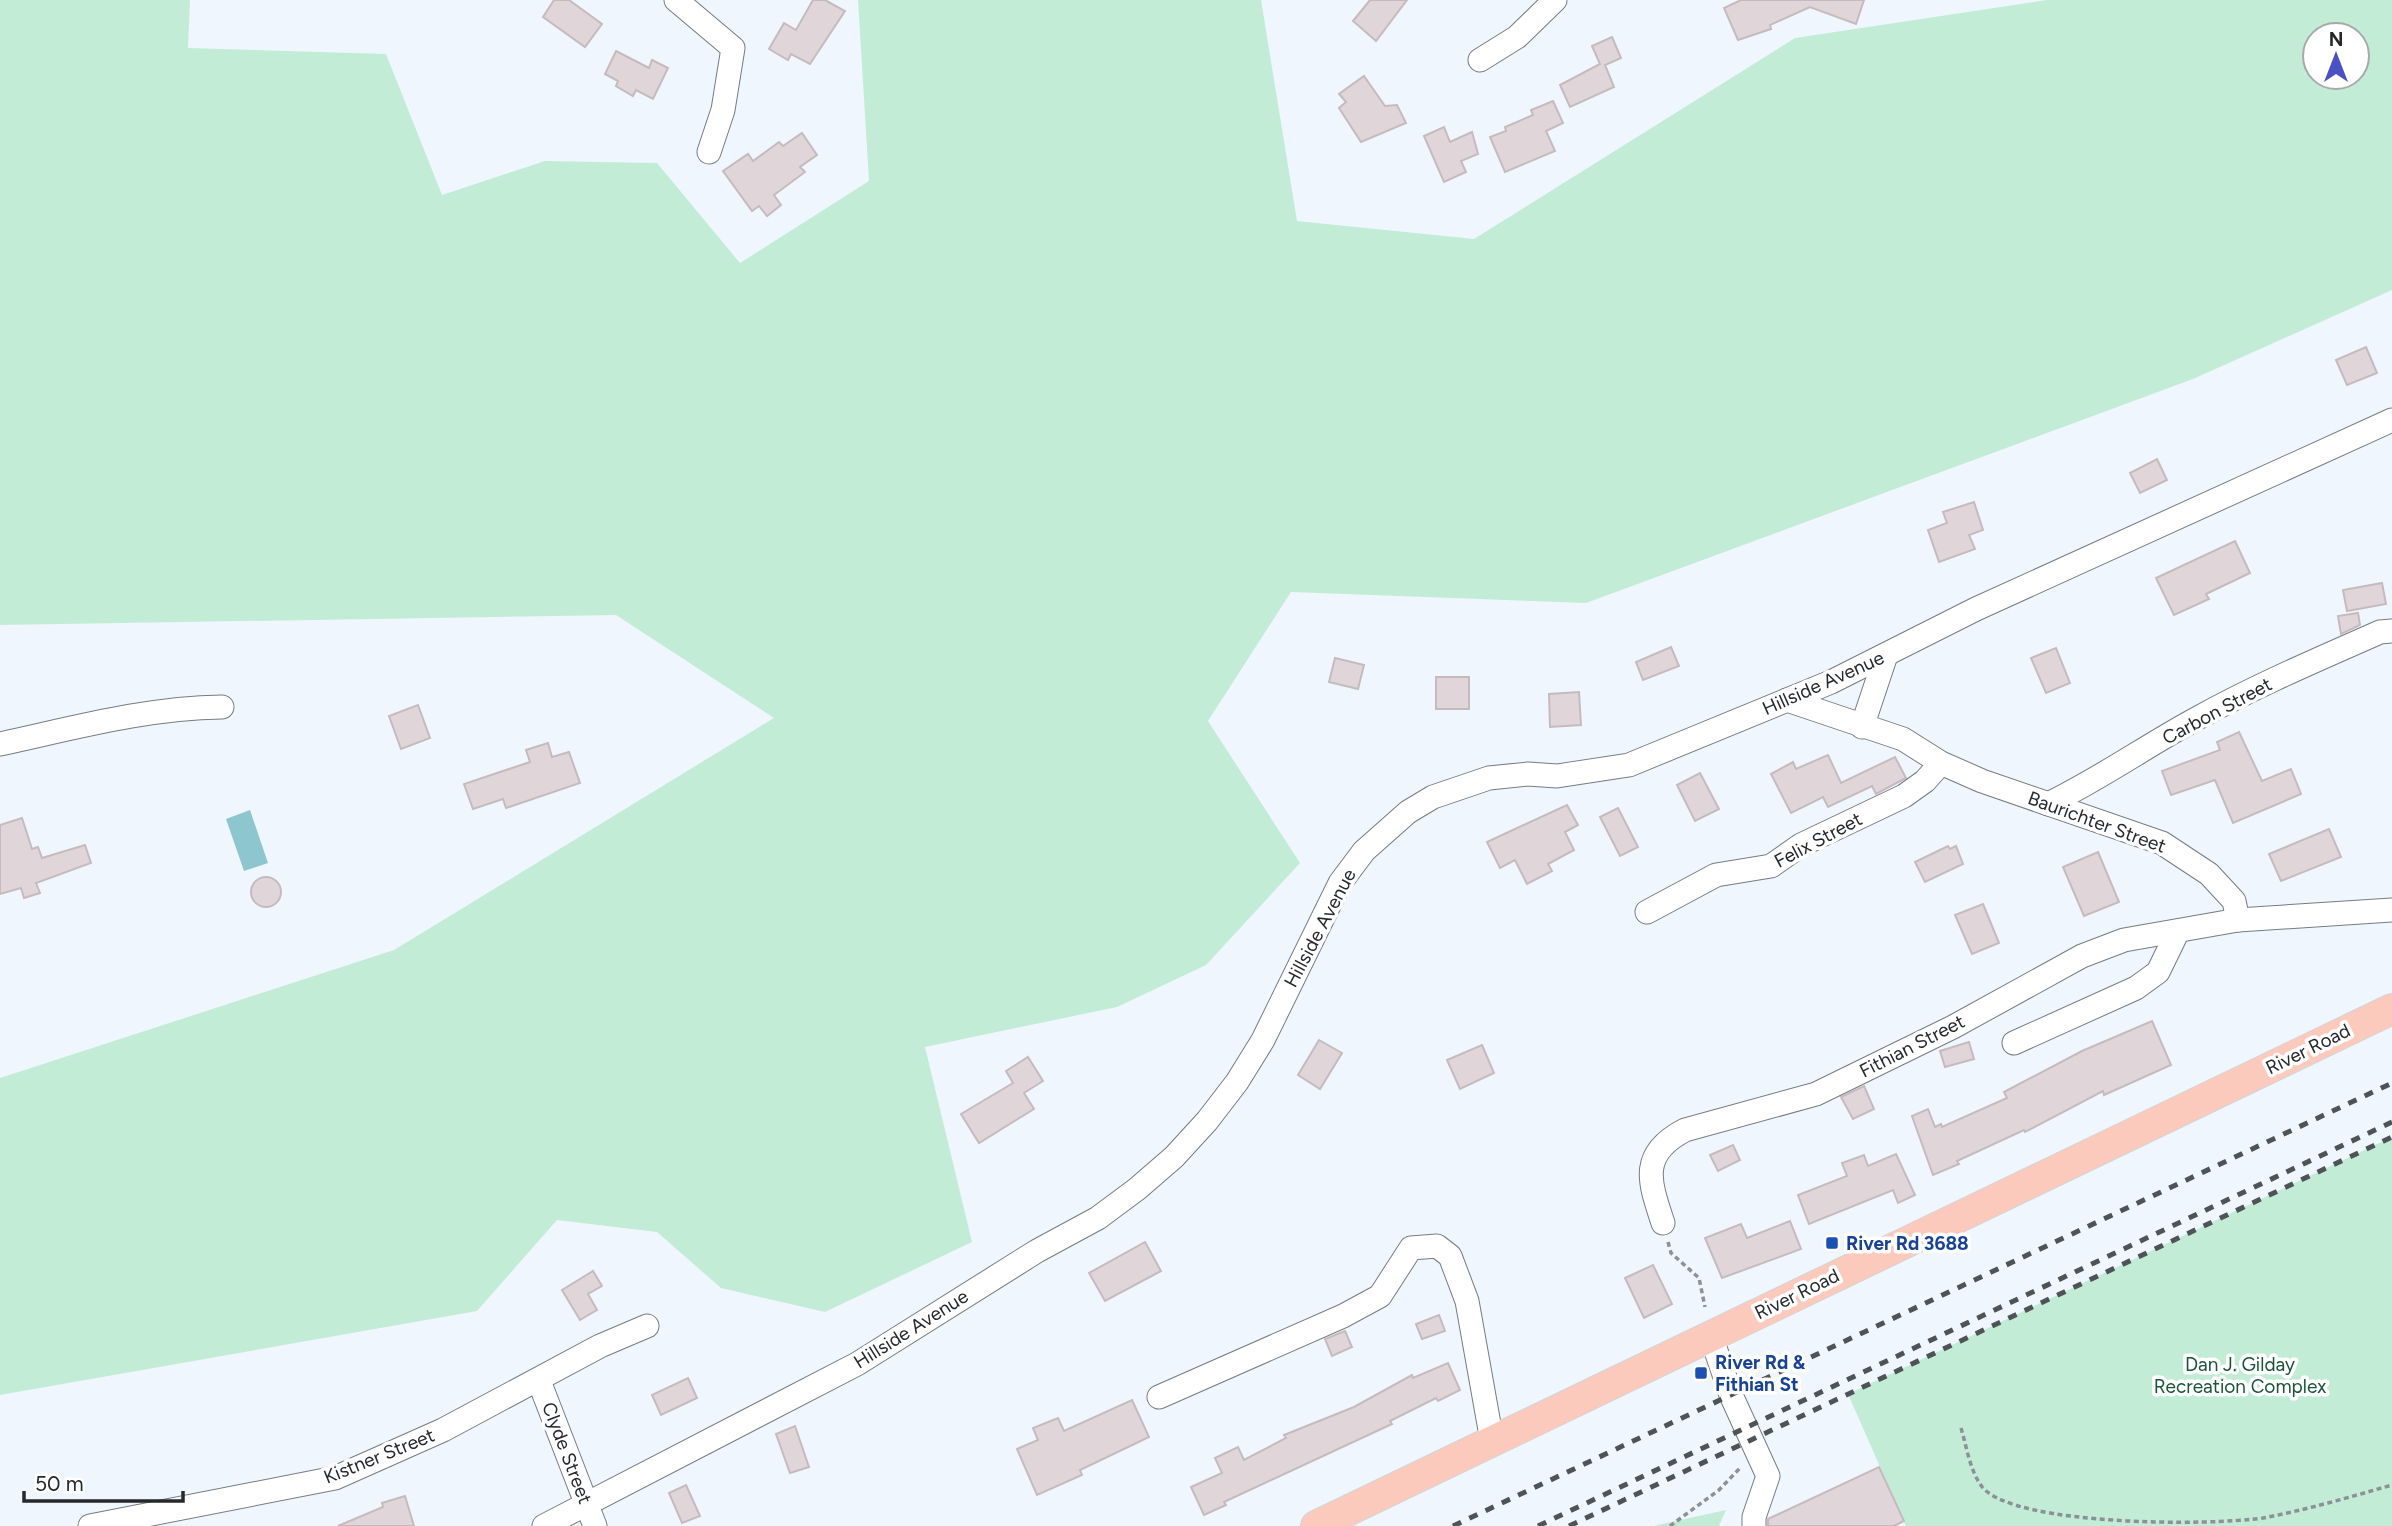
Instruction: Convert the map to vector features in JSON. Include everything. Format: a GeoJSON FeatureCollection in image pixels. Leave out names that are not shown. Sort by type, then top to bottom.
{"type":"FeatureCollection","features":[{"type":"Feature","properties":{"kind":"main road","name":"River Road"},"geometry":{"type":"LineString","coordinates":[[1316,1526],[1492,1441],[1708,1322],[2392,1009]]}},
{"type":"Feature","properties":{"kind":"street"},"geometry":{"type":"LineString","coordinates":[[676,0],[733,48],[723,110],[709,152]]}},
{"type":"Feature","properties":{"kind":"street"},"geometry":{"type":"LineString","coordinates":[[1480,60],[1517,37],[1555,0]]}},
{"type":"Feature","properties":{"kind":"street","name":"Hillside Avenue"},"geometry":{"type":"LineString","coordinates":[[544,1526],[590,1516],[857,1364],[1037,1251],[1097,1218],[1137,1189],[1199,1130],[1237,1082],[1263,1040],[1340,883],[1364,851],[1408,812],[1433,797],[1489,778],[1528,774],[1557,775],[1629,765],[1787,700],[1886,655],[1976,609],[2392,420]]}},
{"type":"Feature","properties":{"kind":"street","name":"Carbon Street"},"geometry":{"type":"LineString","coordinates":[[2048,804],[2097,781],[2199,717],[2311,663],[2381,632],[2392,631]]}},
{"type":"Feature","properties":{"kind":"street"},"geometry":{"type":"LineString","coordinates":[[1862,727],[1886,655]]}},
{"type":"Feature","properties":{"kind":"street","name":"Baurichter Street"},"geometry":{"type":"LineString","coordinates":[[1787,700],[1903,739],[1941,763],[1982,782],[2162,843],[2209,874],[2234,901],[2238,920]]}},
{"type":"Feature","properties":{"kind":"street"},"geometry":{"type":"LineString","coordinates":[[0,744],[92,722],[180,708],[222,707]]}},
{"type":"Feature","properties":{"kind":"street","name":"Felix Street"},"geometry":{"type":"LineString","coordinates":[[1647,912],[1716,875],[1771,866],[1801,845],[1904,796],[1924,781],[1941,763]]}},
{"type":"Feature","properties":{"kind":"street"},"geometry":{"type":"LineString","coordinates":[[2238,920],[2392,910]]}},
{"type":"Feature","properties":{"kind":"street","name":"Fithian Street"},"geometry":{"type":"LineString","coordinates":[[1663,1223],[1650,1182],[1654,1158],[1670,1138],[1685,1130],[1782,1106],[1816,1094],[1952,1027],[2095,949],[2123,940],[2238,920]]}},
{"type":"Feature","properties":{"kind":"street"},"geometry":{"type":"LineString","coordinates":[[2014,1043],[2136,988],[2158,972],[2178,931]]}},
{"type":"Feature","properties":{"kind":"street"},"geometry":{"type":"LineString","coordinates":[[1159,1397],[1343,1316],[1380,1296],[1411,1248],[1437,1246],[1450,1256],[1467,1301],[1492,1441]]}},
{"type":"Feature","properties":{"kind":"street"},"geometry":{"type":"LineString","coordinates":[[1708,1322],[1731,1395],[1768,1476],[1754,1517],[1754,1526]]}},
{"type":"Feature","properties":{"kind":"street","name":"Kistner Street"},"geometry":{"type":"LineString","coordinates":[[90,1526],[335,1478],[443,1430],[600,1346],[647,1326]]}},
{"type":"Feature","properties":{"kind":"street","name":"Clyde Street"},"geometry":{"type":"LineString","coordinates":[[539,1381],[590,1516]]}},
{"type":"Feature","properties":{"kind":"path"},"geometry":{"type":"LineString","coordinates":[[1663,1223],[1671,1253],[1699,1278],[1708,1322]]}},
{"type":"Feature","properties":{"kind":"path"},"geometry":{"type":"LineString","coordinates":[[1961,1428],[1972,1466],[1983,1490],[2013,1509],[2045,1518],[2166,1525],[2261,1518],[2392,1485]]}},
{"type":"Feature","properties":{"kind":"path"},"geometry":{"type":"LineString","coordinates":[[1670,1526],[1719,1490],[1744,1464],[1752,1440]]}},
{"type":"Feature","properties":{"kind":"green space"},"geometry":{"type":"Polygon","coordinates":[[[0,0],[190,0],[188,48],[386,54],[442,195],[545,161],[657,163],[740,263],[869,181],[858,0],[1261,0],[1297,221],[1474,239],[1795,38],[2047,0],[2392,0],[2392,290],[2193,379],[1586,603],[1291,592],[1208,721],[1300,863],[1206,965],[1117,1007],[925,1047],[972,1242],[825,1312],[721,1288],[657,1232],[557,1220],[477,1311],[0,1395],[0,1078],[394,950],[774,718],[616,615],[0,625],[0,0]]]}},
{"type":"Feature","properties":{"kind":"green space","name":"Dan J. Gilday Recreation Complex"},"geometry":{"type":"Polygon","coordinates":[[[2392,1137],[2392,1526],[1906,1526],[1848,1394],[2392,1137]]]}},
{"type":"Feature","properties":{"kind":"green space"},"geometry":{"type":"Polygon","coordinates":[[[1726,1510],[1719,1526],[1653,1526],[1726,1510]]]}},
{"type":"Feature","properties":{"kind":"water"},"geometry":{"type":"Polygon","coordinates":[[[250,810],[268,863],[244,871],[226,819],[250,810]]]}},
{"type":"Feature","properties":{"kind":"building"},"geometry":{"type":"Polygon","coordinates":[[[554,0],[569,0],[602,24],[585,47],[543,17],[554,0]]]}},
{"type":"Feature","properties":{"kind":"building"},"geometry":{"type":"Polygon","coordinates":[[[813,0],[825,0],[845,11],[810,64],[791,54],[788,60],[769,49],[784,23],[796,30],[813,0]]]}},
{"type":"Feature","properties":{"kind":"building"},"geometry":{"type":"Polygon","coordinates":[[[1370,0],[1407,0],[1376,41],[1353,21],[1370,0]]]}},
{"type":"Feature","properties":{"kind":"building"},"geometry":{"type":"Polygon","coordinates":[[[1741,0],[1864,0],[1856,24],[1810,7],[1770,25],[1771,29],[1738,40],[1724,8],[1741,0]]]}},
{"type":"Feature","properties":{"kind":"building"},"geometry":{"type":"Polygon","coordinates":[[[1612,37],[1621,58],[1605,65],[1614,87],[1570,107],[1560,85],[1600,64],[1592,46],[1612,37]]]}},
{"type":"Feature","properties":{"kind":"building"},"geometry":{"type":"Polygon","coordinates":[[[616,51],[649,68],[652,60],[668,68],[653,99],[636,90],[633,96],[616,86],[618,81],[605,74],[616,51]]]}},
{"type":"Feature","properties":{"kind":"building"},"geometry":{"type":"Polygon","coordinates":[[[1364,76],[1385,106],[1397,105],[1406,123],[1361,142],[1339,108],[1346,102],[1339,94],[1364,76]]]}},
{"type":"Feature","properties":{"kind":"building"},"geometry":{"type":"Polygon","coordinates":[[[1553,101],[1563,123],[1546,131],[1555,151],[1505,172],[1490,137],[1533,115],[1531,110],[1553,101]]]}},
{"type":"Feature","properties":{"kind":"building"},"geometry":{"type":"Polygon","coordinates":[[[1444,127],[1450,142],[1472,132],[1478,154],[1461,161],[1466,172],[1444,182],[1424,136],[1444,127]]]}},
{"type":"Feature","properties":{"kind":"building"},"geometry":{"type":"Polygon","coordinates":[[[802,133],[817,155],[800,167],[805,172],[774,195],[781,205],[767,216],[759,206],[752,211],[723,171],[748,154],[753,161],[779,142],[783,146],[802,133]]]}},
{"type":"Feature","properties":{"kind":"building"},"geometry":{"type":"Polygon","coordinates":[[[2366,347],[2377,373],[2347,385],[2336,360],[2366,347]]]}},
{"type":"Feature","properties":{"kind":"building"},"geometry":{"type":"Polygon","coordinates":[[[2157,459],[2167,480],[2140,493],[2130,473],[2157,459]]]}},
{"type":"Feature","properties":{"kind":"building"},"geometry":{"type":"Polygon","coordinates":[[[1974,502],[1983,530],[1969,535],[1975,549],[1939,562],[1928,530],[1947,523],[1943,512],[1974,502]]]}},
{"type":"Feature","properties":{"kind":"building"},"geometry":{"type":"Polygon","coordinates":[[[2235,541],[2250,573],[2206,594],[2209,599],[2174,615],[2156,578],[2235,541]]]}},
{"type":"Feature","properties":{"kind":"building"},"geometry":{"type":"Polygon","coordinates":[[[2382,583],[2386,604],[2347,611],[2343,590],[2382,583]]]}},
{"type":"Feature","properties":{"kind":"building"},"geometry":{"type":"Polygon","coordinates":[[[2358,613],[2360,625],[2341,634],[2338,616],[2358,613]]]}},
{"type":"Feature","properties":{"kind":"building"},"geometry":{"type":"Polygon","coordinates":[[[1671,647],[1679,666],[1643,680],[1636,662],[1671,647]]]}},
{"type":"Feature","properties":{"kind":"building"},"geometry":{"type":"Polygon","coordinates":[[[2056,648],[2070,683],[2046,693],[2031,658],[2056,648]]]}},
{"type":"Feature","properties":{"kind":"building"},"geometry":{"type":"Polygon","coordinates":[[[1335,658],[1364,665],[1358,689],[1329,682],[1335,658]]]}},
{"type":"Feature","properties":{"kind":"building"},"geometry":{"type":"Polygon","coordinates":[[[1436,677],[1469,677],[1469,709],[1436,709],[1436,677]]]}},
{"type":"Feature","properties":{"kind":"building"},"geometry":{"type":"Polygon","coordinates":[[[1579,692],[1581,725],[1550,727],[1549,694],[1579,692]]]}},
{"type":"Feature","properties":{"kind":"building"},"geometry":{"type":"Polygon","coordinates":[[[418,705],[430,738],[401,749],[389,716],[418,705]]]}},
{"type":"Feature","properties":{"kind":"building"},"geometry":{"type":"Polygon","coordinates":[[[2239,732],[2262,781],[2291,769],[2301,794],[2233,823],[2215,780],[2171,795],[2162,771],[2220,750],[2217,742],[2239,732]]]}},
{"type":"Feature","properties":{"kind":"building"},"geometry":{"type":"Polygon","coordinates":[[[548,743],[552,757],[569,752],[580,783],[506,808],[503,799],[473,809],[464,784],[530,762],[526,750],[548,743]]]}},
{"type":"Feature","properties":{"kind":"building"},"geometry":{"type":"Polygon","coordinates":[[[1828,755],[1841,783],[1895,757],[1906,778],[1876,794],[1872,786],[1828,807],[1823,797],[1791,813],[1771,774],[1793,762],[1796,769],[1828,755]]]}},
{"type":"Feature","properties":{"kind":"building"},"geometry":{"type":"Polygon","coordinates":[[[1700,773],[1719,809],[1695,821],[1677,785],[1700,773]]]}},
{"type":"Feature","properties":{"kind":"building"},"geometry":{"type":"Polygon","coordinates":[[[1567,805],[1578,825],[1565,832],[1574,850],[1548,864],[1552,871],[1527,884],[1515,860],[1500,868],[1487,842],[1567,805]]]}},
{"type":"Feature","properties":{"kind":"building"},"geometry":{"type":"Polygon","coordinates":[[[1618,808],[1638,847],[1620,856],[1600,817],[1618,808]]]}},
{"type":"Feature","properties":{"kind":"building"},"geometry":{"type":"Polygon","coordinates":[[[22,818],[32,849],[38,847],[42,858],[85,845],[91,863],[36,883],[40,893],[24,898],[21,888],[0,894],[0,825],[22,818]]]}},
{"type":"Feature","properties":{"kind":"building"},"geometry":{"type":"Polygon","coordinates":[[[2329,829],[2341,857],[2281,881],[2269,854],[2329,829]]]}},
{"type":"Feature","properties":{"kind":"building"},"geometry":{"type":"Polygon","coordinates":[[[1948,846],[1950,849],[1956,846],[1963,864],[1925,882],[1915,862],[1948,846]]]}},
{"type":"Feature","properties":{"kind":"building"},"geometry":{"type":"Polygon","coordinates":[[[2098,852],[2119,902],[2084,916],[2063,867],[2098,852]]]}},
{"type":"Feature","properties":{"kind":"building"},"geometry":{"type":"Polygon","coordinates":[[[266,877],[277,881],[281,892],[277,903],[266,907],[255,903],[251,892],[255,881],[266,877]]]}},
{"type":"Feature","properties":{"kind":"building"},"geometry":{"type":"Polygon","coordinates":[[[1983,904],[1999,943],[1972,954],[1955,915],[1983,904]]]}},
{"type":"Feature","properties":{"kind":"building"},"geometry":{"type":"Polygon","coordinates":[[[2152,1021],[2171,1065],[2104,1095],[2103,1091],[2025,1132],[2024,1130],[1957,1161],[1959,1164],[1933,1175],[1912,1116],[1928,1109],[1935,1127],[1941,1124],[1942,1127],[2007,1098],[2004,1092],[2082,1051],[2152,1021]]]}},
{"type":"Feature","properties":{"kind":"building"},"geometry":{"type":"Polygon","coordinates":[[[1319,1040],[1342,1053],[1320,1089],[1298,1075],[1319,1040]]]}},
{"type":"Feature","properties":{"kind":"building"},"geometry":{"type":"Polygon","coordinates":[[[1969,1042],[1974,1059],[1945,1067],[1940,1051],[1969,1042]]]}},
{"type":"Feature","properties":{"kind":"building"},"geometry":{"type":"Polygon","coordinates":[[[1482,1045],[1494,1073],[1460,1089],[1447,1060],[1482,1045]]]}},
{"type":"Feature","properties":{"kind":"building"},"geometry":{"type":"Polygon","coordinates":[[[1028,1057],[1043,1081],[1024,1093],[1034,1109],[979,1143],[961,1114],[1013,1083],[1006,1071],[1028,1057]]]}},
{"type":"Feature","properties":{"kind":"building"},"geometry":{"type":"Polygon","coordinates":[[[1864,1086],[1874,1109],[1853,1119],[1841,1097],[1864,1086]]]}},
{"type":"Feature","properties":{"kind":"building"},"geometry":{"type":"Polygon","coordinates":[[[1733,1145],[1740,1160],[1718,1171],[1710,1155],[1733,1145]]]}},
{"type":"Feature","properties":{"kind":"building"},"geometry":{"type":"Polygon","coordinates":[[[1896,1154],[1915,1195],[1898,1203],[1893,1190],[1809,1224],[1798,1195],[1847,1176],[1842,1163],[1864,1155],[1868,1166],[1896,1154]]]}},
{"type":"Feature","properties":{"kind":"building"},"geometry":{"type":"Polygon","coordinates":[[[1790,1221],[1801,1249],[1722,1278],[1705,1238],[1741,1224],[1747,1238],[1790,1221]]]}},
{"type":"Feature","properties":{"kind":"building"},"geometry":{"type":"Polygon","coordinates":[[[1145,1242],[1161,1271],[1105,1301],[1089,1273],[1145,1242]]]}},
{"type":"Feature","properties":{"kind":"building"},"geometry":{"type":"Polygon","coordinates":[[[1653,1265],[1672,1304],[1644,1318],[1625,1278],[1653,1265]]]}},
{"type":"Feature","properties":{"kind":"building"},"geometry":{"type":"Polygon","coordinates":[[[593,1271],[602,1286],[588,1294],[597,1310],[580,1320],[562,1290],[593,1271]]]}},
{"type":"Feature","properties":{"kind":"building"},"geometry":{"type":"Polygon","coordinates":[[[1439,1315],[1445,1331],[1422,1339],[1416,1324],[1439,1315]]]}},
{"type":"Feature","properties":{"kind":"building"},"geometry":{"type":"Polygon","coordinates":[[[1345,1331],[1352,1347],[1332,1356],[1325,1339],[1345,1331]]]}},
{"type":"Feature","properties":{"kind":"building"},"geometry":{"type":"Polygon","coordinates":[[[1448,1363],[1460,1390],[1438,1401],[1436,1398],[1390,1421],[1392,1424],[1224,1502],[1226,1505],[1204,1515],[1191,1487],[1222,1473],[1215,1458],[1238,1447],[1244,1460],[1286,1438],[1284,1435],[1354,1407],[1412,1375],[1413,1378],[1448,1363]]]}},
{"type":"Feature","properties":{"kind":"building"},"geometry":{"type":"Polygon","coordinates":[[[688,1378],[697,1398],[661,1415],[652,1395],[688,1378]]]}},
{"type":"Feature","properties":{"kind":"building"},"geometry":{"type":"Polygon","coordinates":[[[1132,1400],[1149,1437],[1080,1470],[1082,1475],[1037,1495],[1017,1449],[1038,1440],[1033,1428],[1058,1418],[1064,1431],[1132,1400]]]}},
{"type":"Feature","properties":{"kind":"building"},"geometry":{"type":"Polygon","coordinates":[[[795,1426],[809,1467],[790,1473],[776,1434],[795,1426]]]}},
{"type":"Feature","properties":{"kind":"building"},"geometry":{"type":"Polygon","coordinates":[[[1879,1467],[1904,1521],[1894,1526],[1768,1526],[1768,1519],[1879,1467]]]}},
{"type":"Feature","properties":{"kind":"building"},"geometry":{"type":"Polygon","coordinates":[[[686,1485],[700,1516],[682,1523],[669,1493],[686,1485]]]}},
{"type":"Feature","properties":{"kind":"building"},"geometry":{"type":"Polygon","coordinates":[[[405,1496],[414,1526],[338,1526],[383,1507],[382,1503],[405,1496]]]}},
{"type":"Feature","properties":{"kind":"railway"},"geometry":{"type":"LineString","coordinates":[[1453,1526],[2392,1083]]}},
{"type":"Feature","properties":{"kind":"railway"},"geometry":{"type":"LineString","coordinates":[[1538,1526],[2392,1122]]}},
{"type":"Feature","properties":{"kind":"railway"},"geometry":{"type":"LineString","coordinates":[[1569,1526],[2392,1137]]}},
{"type":"Feature","properties":{"kind":"place","name":"River Rd 3688"},"geometry":{"type":"Point","coordinates":[1832,1243]}},
{"type":"Feature","properties":{"kind":"place","name":"River Rd & Fithian St"},"geometry":{"type":"Point","coordinates":[1701,1373]}}]}
